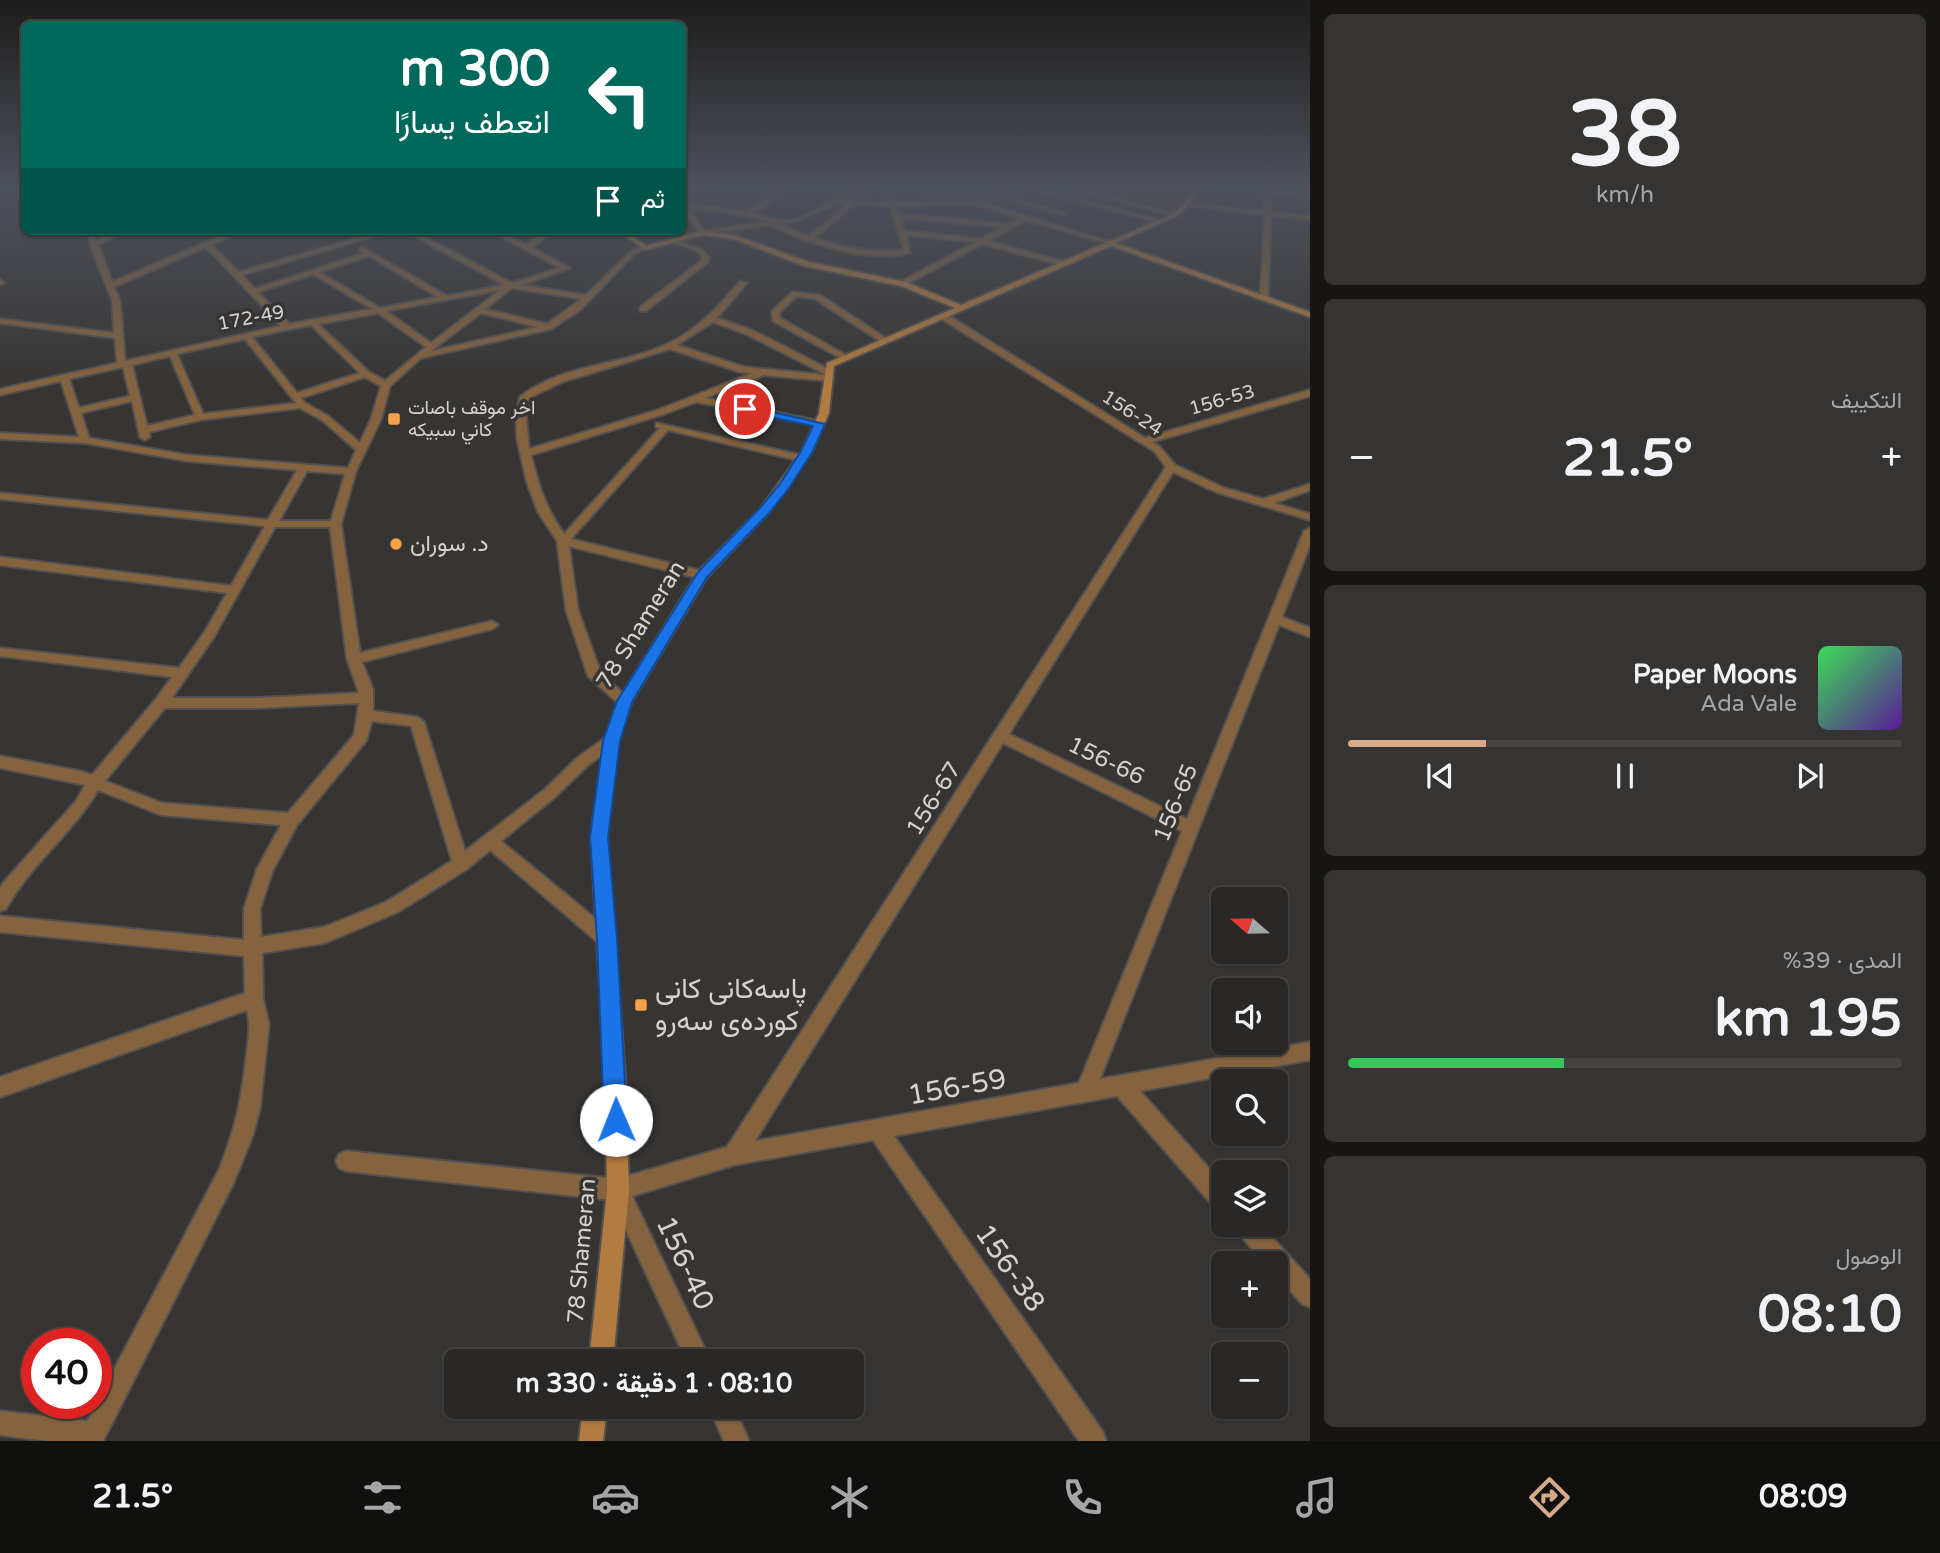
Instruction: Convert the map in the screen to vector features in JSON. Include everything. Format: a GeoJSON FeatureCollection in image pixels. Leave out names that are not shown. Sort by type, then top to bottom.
{"type":"FeatureCollection","features":[{"type":"Feature","properties":{"kind":"street"},"geometry":{"type":"LineString","coordinates":[[98,254],[116,300],[124,365],[136,397],[146,451]]}},
{"type":"Feature","properties":{"kind":"street"},"geometry":{"type":"LineString","coordinates":[[110,286],[185,254]]}},
{"type":"Feature","properties":{"kind":"street"},"geometry":{"type":"LineString","coordinates":[[217,254],[288,327]]}},
{"type":"Feature","properties":{"kind":"street"},"geometry":{"type":"LineString","coordinates":[[239,274],[305,254]]}},
{"type":"Feature","properties":{"kind":"street"},"geometry":{"type":"LineString","coordinates":[[252,292],[366,254]]}},
{"type":"Feature","properties":{"kind":"street"},"geometry":{"type":"LineString","coordinates":[[372,254],[445,298]]}},
{"type":"Feature","properties":{"kind":"street"},"geometry":{"type":"LineString","coordinates":[[452,254],[511,286],[587,297]]}},
{"type":"Feature","properties":{"kind":"street"},"geometry":{"type":"LineString","coordinates":[[0,1423],[92,1437],[226,1177],[243,1135],[250,1108],[260,1024],[254,999],[252,909],[265,869],[292,820],[361,737],[366,715],[366,689],[354,659],[335,524],[351,471],[376,419],[386,385],[416,357],[511,286],[566,268],[539,254]]}},
{"type":"Feature","properties":{"kind":"street"},"geometry":{"type":"LineString","coordinates":[[416,357],[548,327],[577,308],[631,254]]}},
{"type":"Feature","properties":{"kind":"street"},"geometry":{"type":"LineString","coordinates":[[643,309],[704,262],[706,257],[703,254]]}},
{"type":"Feature","properties":{"kind":"street"},"geometry":{"type":"LineString","coordinates":[[781,254],[807,264],[904,284],[961,308]]}},
{"type":"Feature","properties":{"kind":"street"},"geometry":{"type":"LineString","coordinates":[[904,284],[957,254]]}},
{"type":"Feature","properties":{"kind":"street"},"geometry":{"type":"LineString","coordinates":[[1028,254],[1062,264]]}},
{"type":"Feature","properties":{"kind":"street"},"geometry":{"type":"LineString","coordinates":[[829,376],[830,365],[1084,254]]}},
{"type":"Feature","properties":{"kind":"street"},"geometry":{"type":"LineString","coordinates":[[1141,254],[1310,315]]}},
{"type":"Feature","properties":{"kind":"street"},"geometry":{"type":"LineString","coordinates":[[1264,299],[1266,254]]}},
{"type":"Feature","properties":{"kind":"street"},"geometry":{"type":"LineString","coordinates":[[314,272],[380,311],[430,346]]}},
{"type":"Feature","properties":{"kind":"street"},"geometry":{"type":"LineString","coordinates":[[625,701],[595,676],[572,610],[563,541],[543,512],[532,483],[521,416],[525,397],[559,380],[670,346],[712,320],[743,284]]}},
{"type":"Feature","properties":{"kind":"street","name":"172-49"},"geometry":{"type":"LineString","coordinates":[[0,392],[288,327],[511,286]]}},
{"type":"Feature","properties":{"kind":"street"},"geometry":{"type":"LineString","coordinates":[[847,358],[776,319],[776,311],[795,294],[817,297],[886,341]]}},
{"type":"Feature","properties":{"kind":"street"},"geometry":{"type":"LineString","coordinates":[[479,310],[548,327]]}},
{"type":"Feature","properties":{"kind":"street","name":"156-24"},"geometry":{"type":"LineString","coordinates":[[943,316],[1157,449],[1171,467],[1220,491],[1310,517]]}},
{"type":"Feature","properties":{"kind":"street"},"geometry":{"type":"LineString","coordinates":[[712,320],[751,333],[829,376]]}},
{"type":"Feature","properties":{"kind":"street"},"geometry":{"type":"LineString","coordinates":[[0,321],[120,335]]}},
{"type":"Feature","properties":{"kind":"street"},"geometry":{"type":"LineString","coordinates":[[314,324],[366,374],[386,385]]}},
{"type":"Feature","properties":{"kind":"street"},"geometry":{"type":"LineString","coordinates":[[247,336],[299,401],[361,449]]}},
{"type":"Feature","properties":{"kind":"street"},"geometry":{"type":"LineString","coordinates":[[670,346],[743,370],[829,376]]}},
{"type":"Feature","properties":{"kind":"street"},"geometry":{"type":"LineString","coordinates":[[172,352],[200,416]]}},
{"type":"Feature","properties":{"kind":"street"},"geometry":{"type":"LineString","coordinates":[[526,453],[638,419],[762,372]]}},
{"type":"Feature","properties":{"kind":"street"},"geometry":{"type":"LineString","coordinates":[[144,430],[200,416],[299,401],[366,374]]}},
{"type":"Feature","properties":{"kind":"street","name":"78 Shameran"},"geometry":{"type":"LineString","coordinates":[[602,1349],[618,1190],[607,939],[599,837],[611,741],[625,701],[702,575],[765,510],[801,458],[824,412],[829,376]]}},
{"type":"Feature","properties":{"kind":"street"},"geometry":{"type":"LineString","coordinates":[[64,378],[85,440]]}},
{"type":"Feature","properties":{"kind":"street","name":"156-53"},"geometry":{"type":"LineString","coordinates":[[1144,441],[1310,393]]}},
{"type":"Feature","properties":{"kind":"street"},"geometry":{"type":"LineString","coordinates":[[75,412],[136,397]]}},
{"type":"Feature","properties":{"kind":"street"},"geometry":{"type":"LineString","coordinates":[[695,399],[819,424]]}},
{"type":"Feature","properties":{"kind":"street"},"geometry":{"type":"LineString","coordinates":[[638,419],[801,458]]}},
{"type":"Feature","properties":{"kind":"street"},"geometry":{"type":"LineString","coordinates":[[563,541],[666,427]]}},
{"type":"Feature","properties":{"kind":"street"},"geometry":{"type":"LineString","coordinates":[[0,436],[85,440],[187,458],[351,471]]}},
{"type":"Feature","properties":{"kind":"street"},"geometry":{"type":"LineString","coordinates":[[0,904],[4,887],[81,805],[94,783],[161,703],[209,635],[304,467]]}},
{"type":"Feature","properties":{"kind":"street","name":"156-67"},"geometry":{"type":"LineString","coordinates":[[734,1155],[1171,467]]}},
{"type":"Feature","properties":{"kind":"street"},"geometry":{"type":"LineString","coordinates":[[1263,503],[1310,487]]}},
{"type":"Feature","properties":{"kind":"street"},"geometry":{"type":"LineString","coordinates":[[0,496],[274,524],[335,524]]}},
{"type":"Feature","properties":{"kind":"street","name":"156-65"},"geometry":{"type":"LineString","coordinates":[[1085,1092],[1310,531]]}},
{"type":"Feature","properties":{"kind":"street"},"geometry":{"type":"LineString","coordinates":[[563,541],[702,575]]}},
{"type":"Feature","properties":{"kind":"street"},"geometry":{"type":"LineString","coordinates":[[0,561],[236,590]]}},
{"type":"Feature","properties":{"kind":"street"},"geometry":{"type":"LineString","coordinates":[[1275,619],[1310,633]]}},
{"type":"Feature","properties":{"kind":"street"},"geometry":{"type":"LineString","coordinates":[[354,659],[492,625]]}},
{"type":"Feature","properties":{"kind":"street"},"geometry":{"type":"LineString","coordinates":[[0,652],[180,673]]}},
{"type":"Feature","properties":{"kind":"street"},"geometry":{"type":"LineString","coordinates":[[161,703],[246,704],[366,698]]}},
{"type":"Feature","properties":{"kind":"street"},"geometry":{"type":"LineString","coordinates":[[366,715],[417,722],[461,864]]}},
{"type":"Feature","properties":{"kind":"street","name":"156-66"},"geometry":{"type":"LineString","coordinates":[[1001,736],[1191,828]]}},
{"type":"Feature","properties":{"kind":"street"},"geometry":{"type":"LineString","coordinates":[[0,924],[246,948],[325,935],[393,907],[461,864],[549,794],[582,762],[611,741]]}},
{"type":"Feature","properties":{"kind":"street"},"geometry":{"type":"LineString","coordinates":[[0,762],[80,777],[161,809],[292,820]]}},
{"type":"Feature","properties":{"kind":"street"},"geometry":{"type":"LineString","coordinates":[[490,841],[607,939]]}},
{"type":"Feature","properties":{"kind":"street"},"geometry":{"type":"LineString","coordinates":[[0,1087],[254,999]]}},
{"type":"Feature","properties":{"kind":"street","name":"156-59"},"geometry":{"type":"LineString","coordinates":[[618,1190],[734,1155],[1310,1051]]}},
{"type":"Feature","properties":{"kind":"street"},"geometry":{"type":"LineString","coordinates":[[1121,1086],[1211,1186]]}},
{"type":"Feature","properties":{"kind":"street","name":"156-38"},"geometry":{"type":"LineString","coordinates":[[878,1129],[1094,1441]]}},
{"type":"Feature","properties":{"kind":"street"},"geometry":{"type":"LineString","coordinates":[[346,1161],[618,1190]]}},
{"type":"Feature","properties":{"kind":"street","name":"156-40"},"geometry":{"type":"LineString","coordinates":[[618,1190],[693,1349]]}},
{"type":"Feature","properties":{"kind":"street"},"geometry":{"type":"LineString","coordinates":[[1257,1237],[1310,1296]]}},
{"type":"Feature","properties":{"kind":"street"},"geometry":{"type":"LineString","coordinates":[[590,1441],[593,1419]]}},
{"type":"Feature","properties":{"kind":"street"},"geometry":{"type":"LineString","coordinates":[[726,1419],[737,1441]]}},
{"type":"Feature","properties":{"kind":"place","name":"اخر موقف باصات كاني سبيكه"},"geometry":{"type":"Point","coordinates":[394,419]}},
{"type":"Feature","properties":{"kind":"place","name":"د. سوران"},"geometry":{"type":"Point","coordinates":[396,544]}},
{"type":"Feature","properties":{"kind":"place","name":"پاسەکانی کانی کوردەی سەرو"},"geometry":{"type":"Point","coordinates":[641,1005]}},
{"type":"Feature","properties":{"kind":"route"},"geometry":{"type":"LineString","coordinates":[[616,1120],[599,837],[611,741],[625,701],[702,575],[765,510],[784,486],[807,451],[819,424],[745,409]]}}]}
